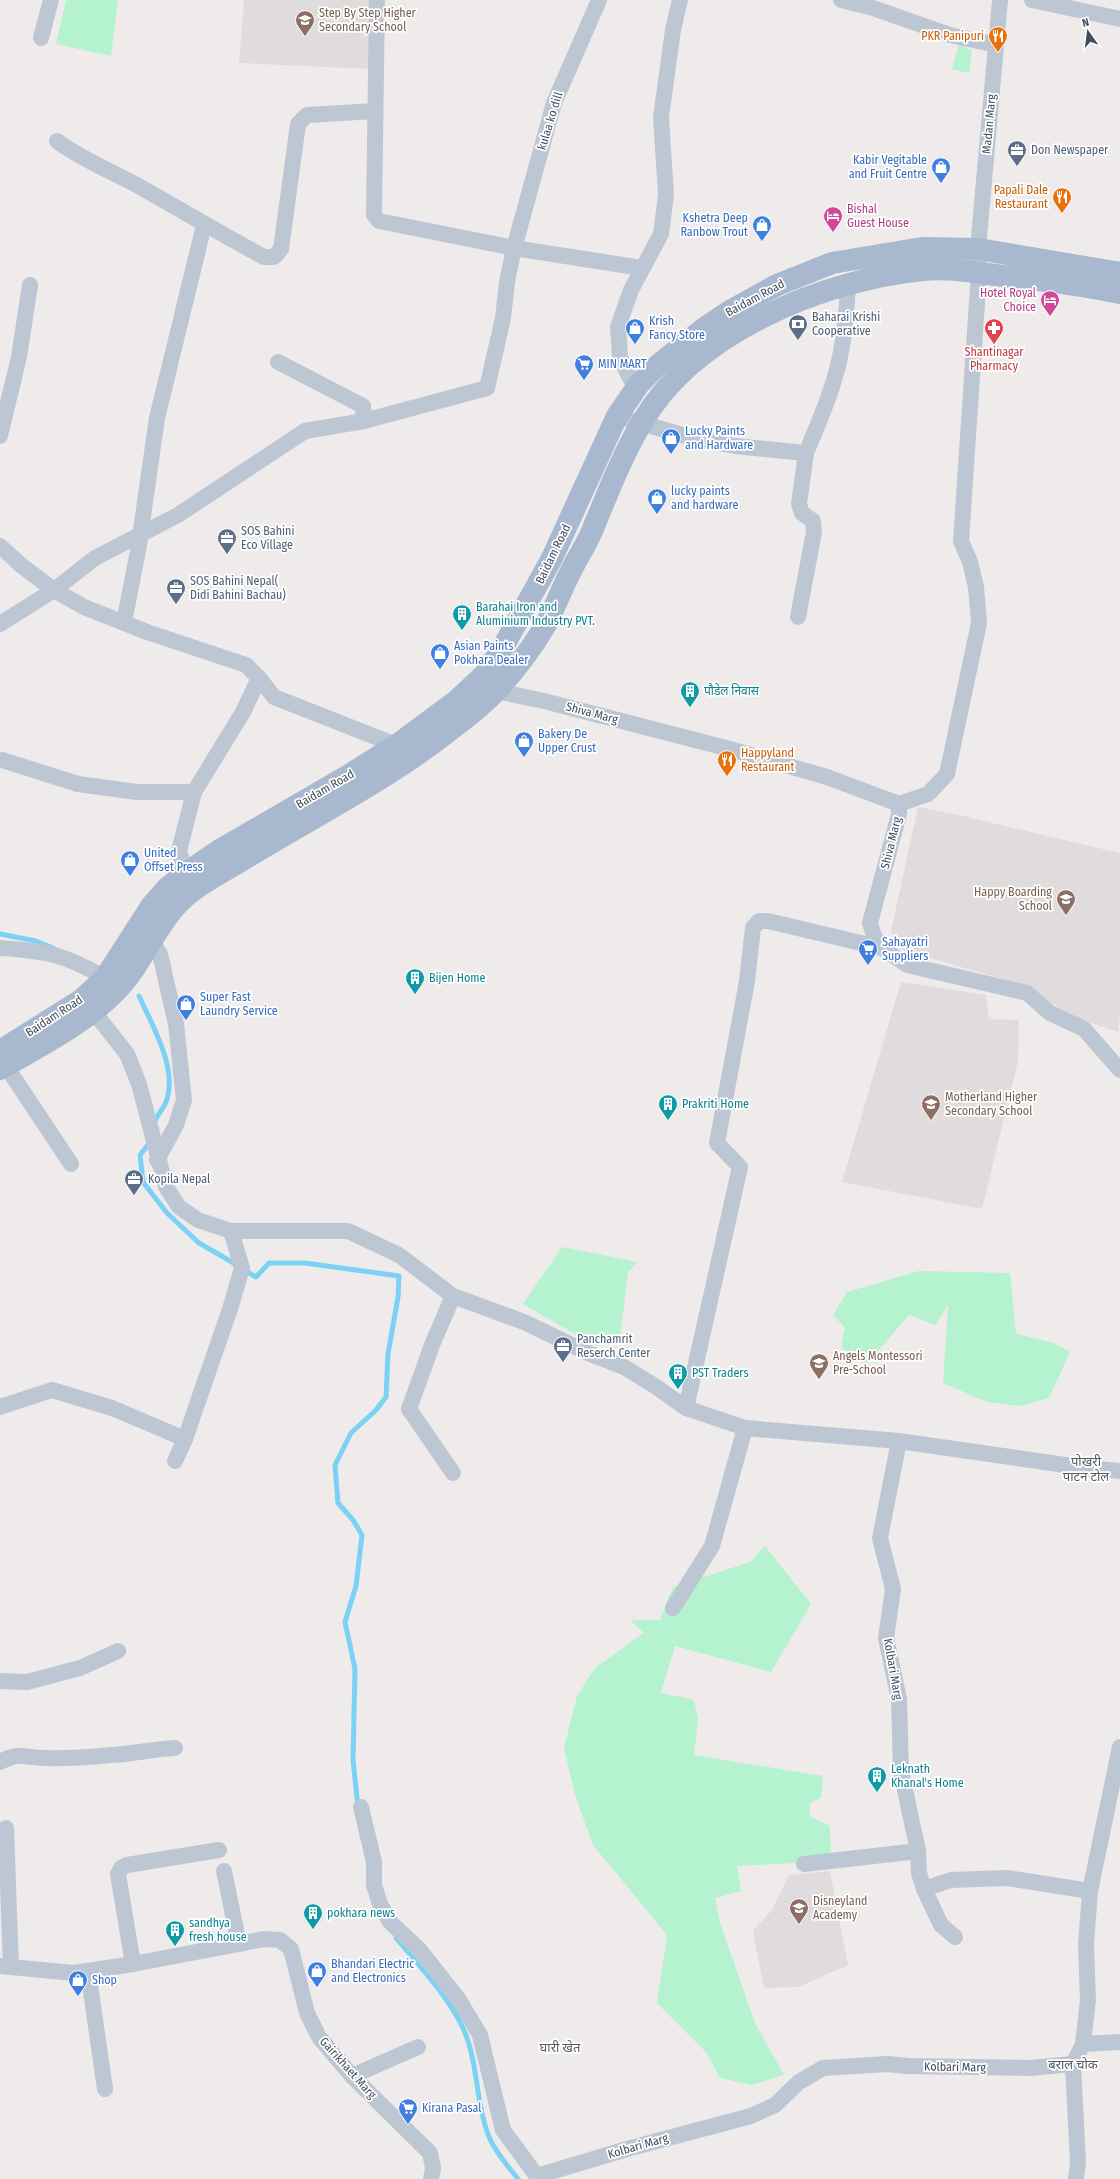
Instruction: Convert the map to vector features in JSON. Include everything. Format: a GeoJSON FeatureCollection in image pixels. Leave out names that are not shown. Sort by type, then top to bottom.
{"type":"FeatureCollection","features":[{"type":"Feature","properties":{"kind":"main road","name":"Baidam Road"},"geometry":{"type":"LineString","coordinates":[[87,1006],[152,905],[168,888],[186,873],[218,851],[349,775],[398,744],[456,701],[484,674],[502,649],[552,558],[616,416],[639,384],[703,329],[730,311],[777,285],[832,264],[874,255],[922,248],[978,249],[1120,274]]}},
{"type":"Feature","properties":{"kind":"main road","name":"Baidam Road"},"geometry":{"type":"LineString","coordinates":[[2,1062],[87,1006],[119,989],[167,915],[180,901],[196,888],[360,791],[428,748],[496,691],[522,660],[545,624],[590,537],[612,481],[641,424],[670,385],[689,366],[726,339],[786,306],[848,284],[925,269],[979,273],[1120,293]]}},
{"type":"Feature","properties":{"kind":"street"},"geometry":{"type":"LineString","coordinates":[[41,38],[51,0]]}},
{"type":"Feature","properties":{"kind":"street"},"geometry":{"type":"LineString","coordinates":[[377,0],[374,215],[378,221],[514,248],[642,268]]}},
{"type":"Feature","properties":{"kind":"street","name":"kulaa ko dill"},"geometry":{"type":"LineString","coordinates":[[364,421],[487,388],[503,318],[507,282],[514,248],[554,103],[599,0]]}},
{"type":"Feature","properties":{"kind":"street"},"geometry":{"type":"LineString","coordinates":[[639,384],[630,378],[620,357],[618,327],[631,290],[661,234],[666,195],[661,117],[673,30],[680,0]]}},
{"type":"Feature","properties":{"kind":"street"},"geometry":{"type":"LineString","coordinates":[[841,0],[873,8],[950,35],[996,45]]}},
{"type":"Feature","properties":{"kind":"street","name":"Madan Marg"},"geometry":{"type":"LineString","coordinates":[[898,804],[928,794],[947,774],[979,623],[976,587],[970,562],[961,541],[979,273],[978,249],[1000,0]]}},
{"type":"Feature","properties":{"kind":"street"},"geometry":{"type":"LineString","coordinates":[[1032,0],[1120,18]]}},
{"type":"Feature","properties":{"kind":"street"},"geometry":{"type":"LineString","coordinates":[[57,141],[76,155],[141,188],[204,226],[264,257],[274,257],[281,249],[298,124],[307,115],[375,110]]}},
{"type":"Feature","properties":{"kind":"street"},"geometry":{"type":"LineString","coordinates":[[124,622],[138,551],[139,535],[157,418],[204,226]]}},
{"type":"Feature","properties":{"kind":"street"},"geometry":{"type":"LineString","coordinates":[[798,617],[814,532],[813,521],[802,513],[799,504],[806,453],[821,418],[840,359],[846,326],[848,284]]}},
{"type":"Feature","properties":{"kind":"street"},"geometry":{"type":"LineString","coordinates":[[0,436],[18,357],[30,285]]}},
{"type":"Feature","properties":{"kind":"street"},"geometry":{"type":"LineString","coordinates":[[0,624],[54,590],[95,558],[178,515],[305,431],[364,421],[363,406],[278,362]]}},
{"type":"Feature","properties":{"kind":"street"},"geometry":{"type":"LineString","coordinates":[[616,416],[696,439],[735,446],[806,453]]}},
{"type":"Feature","properties":{"kind":"street"},"geometry":{"type":"LineString","coordinates":[[0,546],[22,566],[54,590],[84,607],[147,632],[246,665],[259,678],[274,697],[391,743],[398,744]]}},
{"type":"Feature","properties":{"kind":"street"},"geometry":{"type":"LineString","coordinates":[[186,873],[179,851],[194,792],[243,712],[259,678]]}},
{"type":"Feature","properties":{"kind":"street","name":"Shiva Marg"},"geometry":{"type":"LineString","coordinates":[[496,691],[544,701],[827,777],[898,804],[899,814],[870,923],[874,936],[882,948],[907,965],[1027,993],[1050,1013],[1084,1029],[1120,1070]]}},
{"type":"Feature","properties":{"kind":"street"},"geometry":{"type":"LineString","coordinates":[[2,760],[78,784],[137,792],[194,792]]}},
{"type":"Feature","properties":{"kind":"street"},"geometry":{"type":"LineString","coordinates":[[686,1408],[740,1166],[717,1143],[747,981],[754,928],[758,921],[768,922],[882,948]]}},
{"type":"Feature","properties":{"kind":"street"},"geometry":{"type":"LineString","coordinates":[[151,940],[160,954],[176,1024],[184,1100],[176,1125],[157,1160]]}},
{"type":"Feature","properties":{"kind":"street"},"geometry":{"type":"LineString","coordinates":[[0,948],[39,950],[62,956],[105,978]]}},
{"type":"Feature","properties":{"kind":"street"},"geometry":{"type":"LineString","coordinates":[[87,1006],[127,1054],[138,1084],[157,1160],[166,1187],[179,1208],[198,1220],[231,1231],[348,1231],[399,1255],[453,1296],[524,1322],[588,1353],[624,1367],[655,1386],[686,1408],[745,1428],[899,1441],[1086,1468],[1120,1471]]}},
{"type":"Feature","properties":{"kind":"street"},"geometry":{"type":"LineString","coordinates":[[2,1062],[70,1164]]}},
{"type":"Feature","properties":{"kind":"street"},"geometry":{"type":"LineString","coordinates":[[175,1461],[185,1439],[230,1309],[242,1268],[231,1231]]}},
{"type":"Feature","properties":{"kind":"street"},"geometry":{"type":"LineString","coordinates":[[453,1296],[432,1345],[409,1409],[453,1473]]}},
{"type":"Feature","properties":{"kind":"street"},"geometry":{"type":"LineString","coordinates":[[0,1407],[52,1390],[112,1408],[185,1439]]}},
{"type":"Feature","properties":{"kind":"street"},"geometry":{"type":"LineString","coordinates":[[673,1608],[712,1546],[745,1428]]}},
{"type":"Feature","properties":{"kind":"street","name":"Kolbari Marg"},"geometry":{"type":"LineString","coordinates":[[899,1441],[880,1538],[892,1589],[886,1638],[899,1699],[901,1771],[918,1851],[919,1873],[924,1889],[942,1925],[955,1937]]}},
{"type":"Feature","properties":{"kind":"street"},"geometry":{"type":"LineString","coordinates":[[0,1681],[27,1682],[80,1668],[118,1651]]}},
{"type":"Feature","properties":{"kind":"street"},"geometry":{"type":"LineString","coordinates":[[1076,2179],[1078,2163],[1073,2064],[1083,2044],[1088,2000],[1086,1944],[1090,1891],[1120,1747]]}},
{"type":"Feature","properties":{"kind":"street"},"geometry":{"type":"LineString","coordinates":[[0,1762],[10,1756],[24,1754],[42,1758],[89,1756],[175,1748]]}},
{"type":"Feature","properties":{"kind":"street"},"geometry":{"type":"LineString","coordinates":[[361,1807],[374,1862],[374,1885],[380,1904],[390,1922],[419,1949],[459,2000],[480,2035],[503,2130],[538,2177]]}},
{"type":"Feature","properties":{"kind":"street"},"geometry":{"type":"LineString","coordinates":[[6,1828],[6,1966]]}},
{"type":"Feature","properties":{"kind":"street"},"geometry":{"type":"LineString","coordinates":[[133,1964],[118,1874],[121,1868],[127,1865],[219,1850]]}},
{"type":"Feature","properties":{"kind":"street"},"geometry":{"type":"LineString","coordinates":[[804,1864],[918,1851]]}},
{"type":"Feature","properties":{"kind":"street"},"geometry":{"type":"LineString","coordinates":[[224,1871],[239,1944]]}},
{"type":"Feature","properties":{"kind":"street"},"geometry":{"type":"LineString","coordinates":[[924,1889],[951,1880],[1007,1878],[1090,1891]]}},
{"type":"Feature","properties":{"kind":"street","name":"Gairikhaet Marg"},"geometry":{"type":"LineString","coordinates":[[6,1966],[74,1973],[133,1964],[264,1939],[280,1940],[291,1949],[307,2013],[319,2037],[352,2076],[430,2153],[433,2168],[431,2179]]}},
{"type":"Feature","properties":{"kind":"street"},"geometry":{"type":"LineString","coordinates":[[88,1971],[105,2089]]}},
{"type":"Feature","properties":{"kind":"street"},"geometry":{"type":"LineString","coordinates":[[1083,2044],[1120,2042]]}},
{"type":"Feature","properties":{"kind":"street"},"geometry":{"type":"LineString","coordinates":[[352,2076],[418,2047]]}},
{"type":"Feature","properties":{"kind":"street","name":"Kolbari Marg"},"geometry":{"type":"LineString","coordinates":[[538,2177],[627,2149],[751,2116],[775,2105],[799,2082],[823,2068],[887,2064],[908,2066],[1030,2068],[1073,2064]]}},
{"type":"Feature","properties":{"kind":"shaded area","name":"Step By Step Higher Secondary School"},"geometry":{"type":"Polygon","coordinates":[[[244,0],[371,0],[370,69],[239,63],[244,0]]]}},
{"type":"Feature","properties":{"kind":"shaded area"},"geometry":{"type":"Polygon","coordinates":[[[918,807],[959,815],[1120,853],[1120,1016],[1118,1032],[1076,1018],[1035,993],[999,978],[902,950],[891,931],[918,807]]]}},
{"type":"Feature","properties":{"kind":"shaded area","name":"Motherland Higher Secondary School"},"geometry":{"type":"Polygon","coordinates":[[[901,982],[986,995],[989,1019],[1019,1020],[1018,1061],[982,1209],[842,1182],[901,982]]]}},
{"type":"Feature","properties":{"kind":"shaded area","name":"Disneyland Academy"},"geometry":{"type":"Polygon","coordinates":[[[830,1871],[848,1965],[798,1987],[764,1988],[753,1931],[772,1910],[789,1875],[830,1871]]]}},
{"type":"Feature","properties":{"kind":"green space"},"geometry":{"type":"Polygon","coordinates":[[[66,0],[118,0],[111,56],[56,44],[66,0]]]}},
{"type":"Feature","properties":{"kind":"green space"},"geometry":{"type":"Polygon","coordinates":[[[959,44],[972,51],[969,73],[952,69],[959,44]]]}},
{"type":"Feature","properties":{"kind":"green space"},"geometry":{"type":"Polygon","coordinates":[[[562,1247],[638,1262],[628,1272],[620,1339],[596,1346],[523,1304],[562,1247]]]}},
{"type":"Feature","properties":{"kind":"green space"},"geometry":{"type":"Polygon","coordinates":[[[919,1271],[1010,1273],[1016,1334],[1054,1343],[1070,1352],[1049,1398],[1021,1406],[987,1402],[943,1383],[948,1305],[935,1325],[909,1315],[866,1365],[841,1347],[845,1328],[833,1315],[847,1292],[919,1271]]]}},
{"type":"Feature","properties":{"kind":"green space"},"geometry":{"type":"Polygon","coordinates":[[[765,1546],[811,1604],[771,1672],[675,1646],[661,1693],[694,1700],[698,1721],[694,1755],[823,1776],[821,1798],[810,1803],[810,1816],[830,1826],[831,1861],[737,1866],[741,1891],[715,1898],[720,1923],[755,2023],[784,2075],[751,2085],[720,2078],[706,2052],[657,2003],[667,1935],[593,1845],[575,1795],[564,1748],[577,1696],[595,1668],[644,1633],[630,1620],[660,1620],[673,1587],[750,1562],[765,1546]]]}},
{"type":"Feature","properties":{"kind":"waterway"},"geometry":{"type":"LineString","coordinates":[[0,934],[36,941],[53,948]]}},
{"type":"Feature","properties":{"kind":"waterway"},"geometry":{"type":"LineString","coordinates":[[139,996],[162,1046],[169,1073],[167,1099],[154,1124]]}},
{"type":"Feature","properties":{"kind":"waterway"},"geometry":{"type":"LineString","coordinates":[[151,1141],[140,1155],[143,1182],[167,1213],[199,1243],[237,1265]]}},
{"type":"Feature","properties":{"kind":"waterway"},"geometry":{"type":"LineString","coordinates":[[244,1270],[256,1277],[269,1263],[305,1263],[399,1276],[398,1297],[388,1354],[386,1397],[376,1410],[351,1433],[335,1465],[338,1503],[353,1520],[362,1535],[356,1586],[345,1622],[355,1669],[353,1760],[358,1807]]}},
{"type":"Feature","properties":{"kind":"waterway"},"geometry":{"type":"LineString","coordinates":[[396,1938],[441,1992],[457,2016],[463,2028],[472,2055],[485,2126],[499,2155],[518,2179]]}},
{"type":"Feature","properties":{"kind":"place","name":"Step By Step Higher Secondary School"},"geometry":{"type":"Point","coordinates":[305,37]}},
{"type":"Feature","properties":{"kind":"place","name":"PKR Panipuri"},"geometry":{"type":"Point","coordinates":[998,53]}},
{"type":"Feature","properties":{"kind":"place","name":"Don Newspaper"},"geometry":{"type":"Point","coordinates":[1017,167]}},
{"type":"Feature","properties":{"kind":"place","name":"Kabir Vegitable and Fruit Centre"},"geometry":{"type":"Point","coordinates":[941,184]}},
{"type":"Feature","properties":{"kind":"place","name":"Papali Dale Restaurant"},"geometry":{"type":"Point","coordinates":[1062,214]}},
{"type":"Feature","properties":{"kind":"place","name":"Bishal Guest House"},"geometry":{"type":"Point","coordinates":[833,233]}},
{"type":"Feature","properties":{"kind":"place","name":"Kshetra Deep Ranbow Trout"},"geometry":{"type":"Point","coordinates":[762,242]}},
{"type":"Feature","properties":{"kind":"place","name":"Hotel Royal Choice"},"geometry":{"type":"Point","coordinates":[1050,317]}},
{"type":"Feature","properties":{"kind":"place","name":"Baharai Krishi Cooperative"},"geometry":{"type":"Point","coordinates":[798,341]}},
{"type":"Feature","properties":{"kind":"place","name":"Krish Fancy Store"},"geometry":{"type":"Point","coordinates":[635,345]}},
{"type":"Feature","properties":{"kind":"place","name":"Shantinagar Pharmacy"},"geometry":{"type":"Point","coordinates":[994,345]}},
{"type":"Feature","properties":{"kind":"place","name":"MIN MART"},"geometry":{"type":"Point","coordinates":[584,381]}},
{"type":"Feature","properties":{"kind":"place","name":"Lucky Paints and Hardware"},"geometry":{"type":"Point","coordinates":[671,455]}},
{"type":"Feature","properties":{"kind":"place","name":"lucky paints and hardware"},"geometry":{"type":"Point","coordinates":[657,515]}},
{"type":"Feature","properties":{"kind":"place","name":"SOS Bahini Eco Village"},"geometry":{"type":"Point","coordinates":[227,555]}},
{"type":"Feature","properties":{"kind":"place","name":"SOS Bahini Nepal( Didi Bahini Bachau)"},"geometry":{"type":"Point","coordinates":[176,605]}},
{"type":"Feature","properties":{"kind":"place","name":"Barahai Iron and Aluminium Industry PVT."},"geometry":{"type":"Point","coordinates":[462,631]}},
{"type":"Feature","properties":{"kind":"place","name":"Asian Paints Pokhara Dealer"},"geometry":{"type":"Point","coordinates":[440,670]}},
{"type":"Feature","properties":{"kind":"place","name":"पौडेल निवास"},"geometry":{"type":"Point","coordinates":[690,708]}},
{"type":"Feature","properties":{"kind":"place","name":"Bakery De Upper Crust"},"geometry":{"type":"Point","coordinates":[524,758]}},
{"type":"Feature","properties":{"kind":"place","name":"Happyland Restaurant"},"geometry":{"type":"Point","coordinates":[727,777]}},
{"type":"Feature","properties":{"kind":"place","name":"United Offset Press"},"geometry":{"type":"Point","coordinates":[130,877]}},
{"type":"Feature","properties":{"kind":"place","name":"Happy Boarding School"},"geometry":{"type":"Point","coordinates":[1066,916]}},
{"type":"Feature","properties":{"kind":"place","name":"Sahayatri Suppliers"},"geometry":{"type":"Point","coordinates":[868,966]}},
{"type":"Feature","properties":{"kind":"place","name":"Bijen Home"},"geometry":{"type":"Point","coordinates":[415,995]}},
{"type":"Feature","properties":{"kind":"place","name":"Super Fast Laundry Service"},"geometry":{"type":"Point","coordinates":[186,1021]}},
{"type":"Feature","properties":{"kind":"place","name":"Prakriti Home"},"geometry":{"type":"Point","coordinates":[668,1121]}},
{"type":"Feature","properties":{"kind":"place","name":"Motherland Higher Secondary School"},"geometry":{"type":"Point","coordinates":[931,1121]}},
{"type":"Feature","properties":{"kind":"place","name":"Kopila Nepal"},"geometry":{"type":"Point","coordinates":[134,1196]}},
{"type":"Feature","properties":{"kind":"place","name":"Panchamrit Reserch Center"},"geometry":{"type":"Point","coordinates":[563,1363]}},
{"type":"Feature","properties":{"kind":"place","name":"Angels Montessori Pre-School"},"geometry":{"type":"Point","coordinates":[819,1380]}},
{"type":"Feature","properties":{"kind":"place","name":"PST Traders"},"geometry":{"type":"Point","coordinates":[678,1390]}},
{"type":"Feature","properties":{"kind":"place","name":"Leknath Khanal's Home"},"geometry":{"type":"Point","coordinates":[877,1793]}},
{"type":"Feature","properties":{"kind":"place","name":"Disneyland Academy"},"geometry":{"type":"Point","coordinates":[799,1925]}},
{"type":"Feature","properties":{"kind":"place","name":"pokhara news"},"geometry":{"type":"Point","coordinates":[313,1930]}},
{"type":"Feature","properties":{"kind":"place","name":"sandhya fresh house"},"geometry":{"type":"Point","coordinates":[175,1947]}},
{"type":"Feature","properties":{"kind":"place","name":"Bhandari Electric and Electronics"},"geometry":{"type":"Point","coordinates":[317,1988]}},
{"type":"Feature","properties":{"kind":"place","name":"Shop"},"geometry":{"type":"Point","coordinates":[78,1997]}},
{"type":"Feature","properties":{"kind":"place","name":"Kirana Pasal"},"geometry":{"type":"Point","coordinates":[408,2125]}},
{"type":"Feature","properties":{"kind":"district","name":"पोखरी पाटन टोल"},"geometry":{"type":"Point","coordinates":[1086,1468]}},
{"type":"Feature","properties":{"kind":"district","name":"घारी खेत"},"geometry":{"type":"Point","coordinates":[560,2047]}},
{"type":"Feature","properties":{"kind":"district","name":"बराल चोक"},"geometry":{"type":"Point","coordinates":[1073,2064]}}]}
